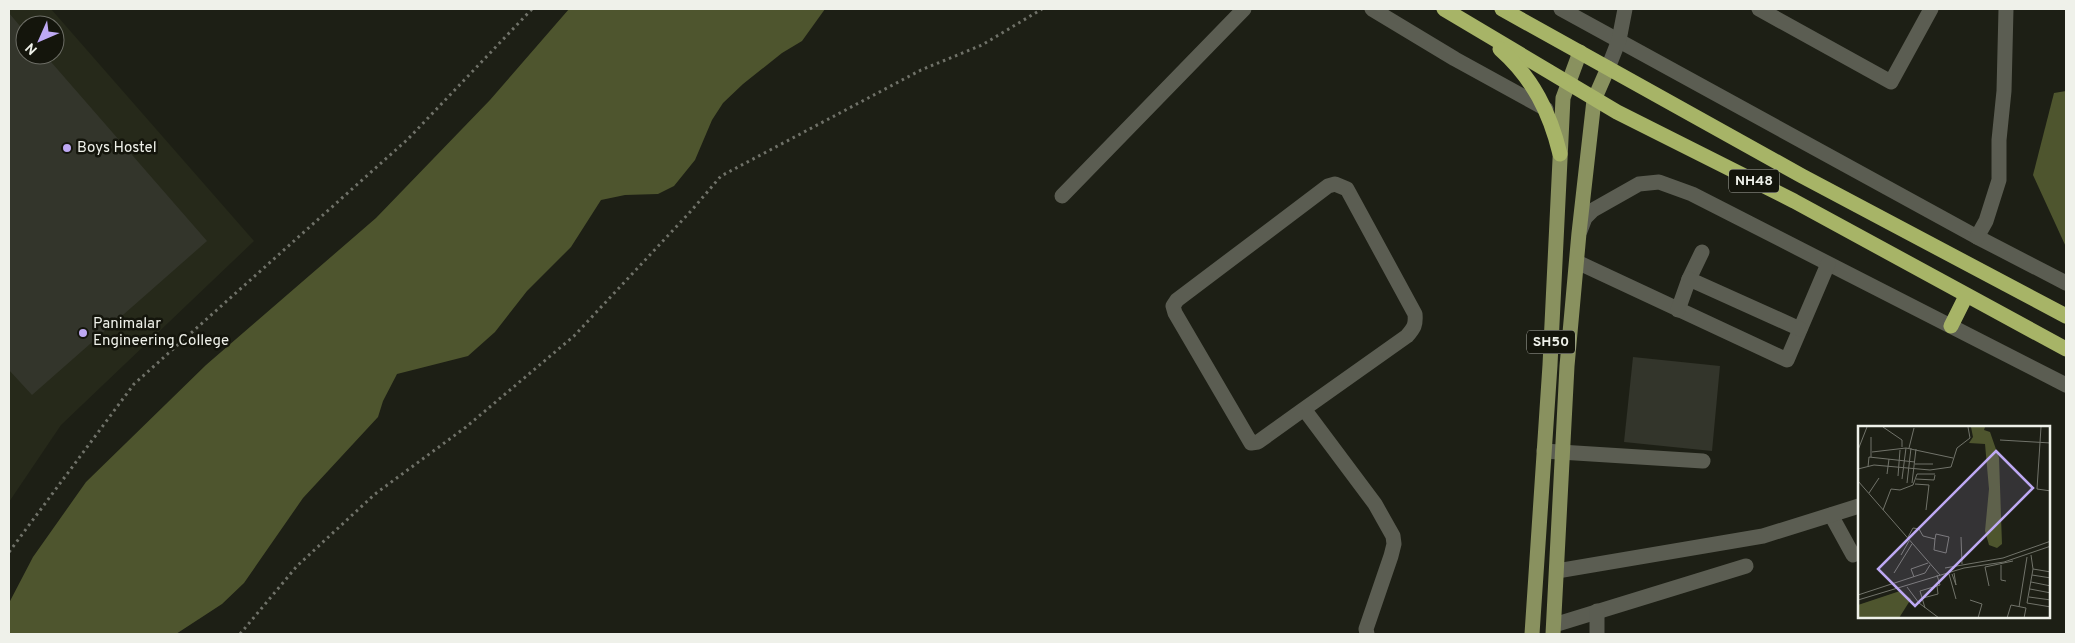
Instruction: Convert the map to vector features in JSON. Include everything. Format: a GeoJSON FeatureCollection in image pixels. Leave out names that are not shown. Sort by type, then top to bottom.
{"type":"FeatureCollection","features":[{"type":"Feature","properties":{"kind":"highway","name":"NH48"},"geometry":{"type":"LineString","coordinates":[[1444,9],[1471,23],[1594,100],[1794,201],[2066,350]]}},
{"type":"Feature","properties":{"kind":"highway","name":"NH48"},"geometry":{"type":"LineString","coordinates":[[1502,9],[1819,185],[2066,316]]}},
{"type":"Feature","properties":{"kind":"highway"},"geometry":{"type":"LineString","coordinates":[[1471,23],[1519,68],[1534,87],[1554,129],[1560,154]]}},
{"type":"Feature","properties":{"kind":"highway"},"geometry":{"type":"LineString","coordinates":[[1951,326],[1966,296]]}},
{"type":"Feature","properties":{"kind":"main road","name":"SH50"},"geometry":{"type":"LineString","coordinates":[[1532,634],[1563,98],[1580,52]]}},
{"type":"Feature","properties":{"kind":"main road","name":"SH50"},"geometry":{"type":"LineString","coordinates":[[1553,630],[1568,366],[1579,234],[1594,100],[1608,68]]}},
{"type":"Feature","properties":{"kind":"street"},"geometry":{"type":"LineString","coordinates":[[1062,196],[1244,9]]}},
{"type":"Feature","properties":{"kind":"street"},"geometry":{"type":"LineString","coordinates":[[1372,9],[1455,59],[1546,109]]}},
{"type":"Feature","properties":{"kind":"street"},"geometry":{"type":"LineString","coordinates":[[1561,9],[1977,237],[2066,283]]}},
{"type":"Feature","properties":{"kind":"street"},"geometry":{"type":"LineString","coordinates":[[1608,68],[1619,40],[1625,9]]}},
{"type":"Feature","properties":{"kind":"street"},"geometry":{"type":"LineString","coordinates":[[1760,9],[1892,82],[1931,9]]}},
{"type":"Feature","properties":{"kind":"street"},"geometry":{"type":"LineString","coordinates":[[1977,237],[1986,221],[1999,180],[1998,140],[2004,91],[2006,9]]}},
{"type":"Feature","properties":{"kind":"street"},"geometry":{"type":"LineString","coordinates":[[1579,234],[1585,218],[1593,210],[1639,184],[1659,182],[1692,194],[2066,385]]}},
{"type":"Feature","properties":{"kind":"street"},"geometry":{"type":"LineString","coordinates":[[1335,184],[1347,189],[1415,314],[1416,323],[1414,329],[1406,336],[1304,410],[1258,442],[1251,443],[1189,338],[1173,306],[1177,300],[1328,186],[1335,184]]}},
{"type":"Feature","properties":{"kind":"street"},"geometry":{"type":"LineString","coordinates":[[1678,310],[1702,252]]}},
{"type":"Feature","properties":{"kind":"street"},"geometry":{"type":"LineString","coordinates":[[1577,262],[1787,360],[1828,264]]}},
{"type":"Feature","properties":{"kind":"street"},"geometry":{"type":"LineString","coordinates":[[1690,279],[1800,329]]}},
{"type":"Feature","properties":{"kind":"street"},"geometry":{"type":"LineString","coordinates":[[1304,410],[1375,504],[1393,536],[1394,544],[1391,556],[1366,629],[1367,634]]}},
{"type":"Feature","properties":{"kind":"street"},"geometry":{"type":"LineString","coordinates":[[1544,451],[1703,461]]}},
{"type":"Feature","properties":{"kind":"street"},"geometry":{"type":"LineString","coordinates":[[1556,571],[1763,536],[1858,506]]}},
{"type":"Feature","properties":{"kind":"street"},"geometry":{"type":"LineString","coordinates":[[1831,515],[1853,555]]}},
{"type":"Feature","properties":{"kind":"street"},"geometry":{"type":"LineString","coordinates":[[1553,630],[1597,611],[1746,566]]}},
{"type":"Feature","properties":{"kind":"street"},"geometry":{"type":"LineString","coordinates":[[1597,611],[1597,634]]}},
{"type":"Feature","properties":{"kind":"path"},"geometry":{"type":"LineString","coordinates":[[9,552],[134,384],[408,139],[532,9]]}},
{"type":"Feature","properties":{"kind":"path"},"geometry":{"type":"LineString","coordinates":[[240,634],[297,566],[374,494],[466,427],[574,336],[691,211],[721,176],[921,70],[982,46],[1042,9]]}},
{"type":"Feature","properties":{"kind":"shaded area","name":"Panimalar Engineering College"},"geometry":{"type":"Polygon","coordinates":[[[9,9],[51,9],[56,15],[15,15],[15,65],[65,65],[65,25],[254,241],[61,425],[9,502],[9,9]]]}},
{"type":"Feature","properties":{"kind":"shaded area"},"geometry":{"type":"Polygon","coordinates":[[[569,9],[825,9],[802,41],[782,53],[743,84],[723,103],[712,120],[695,160],[674,186],[658,194],[625,195],[601,200],[571,247],[527,291],[495,332],[468,356],[397,374],[383,401],[378,417],[303,498],[244,583],[222,604],[176,634],[9,634],[9,603],[33,557],[86,482],[206,365],[376,218],[490,100],[569,9]]]}},
{"type":"Feature","properties":{"kind":"shaded area"},"geometry":{"type":"Polygon","coordinates":[[[2066,91],[2066,247],[2033,175],[2054,93],[2066,91]]]}},
{"type":"Feature","properties":{"kind":"building","name":"Panimalar Engineering College"},"geometry":{"type":"Polygon","coordinates":[[[9,13],[15,20],[15,65],[54,65],[207,241],[32,395],[9,370],[9,13]]]}},
{"type":"Feature","properties":{"kind":"building"},"geometry":{"type":"Polygon","coordinates":[[[1633,357],[1720,366],[1712,451],[1624,442],[1633,357]]]}},
{"type":"Feature","properties":{"kind":"place","name":"Boys Hostel"},"geometry":{"type":"Point","coordinates":[67,148]}},
{"type":"Feature","properties":{"kind":"place","name":"Panimalar Engineering College"},"geometry":{"type":"Point","coordinates":[83,333]}}]}
